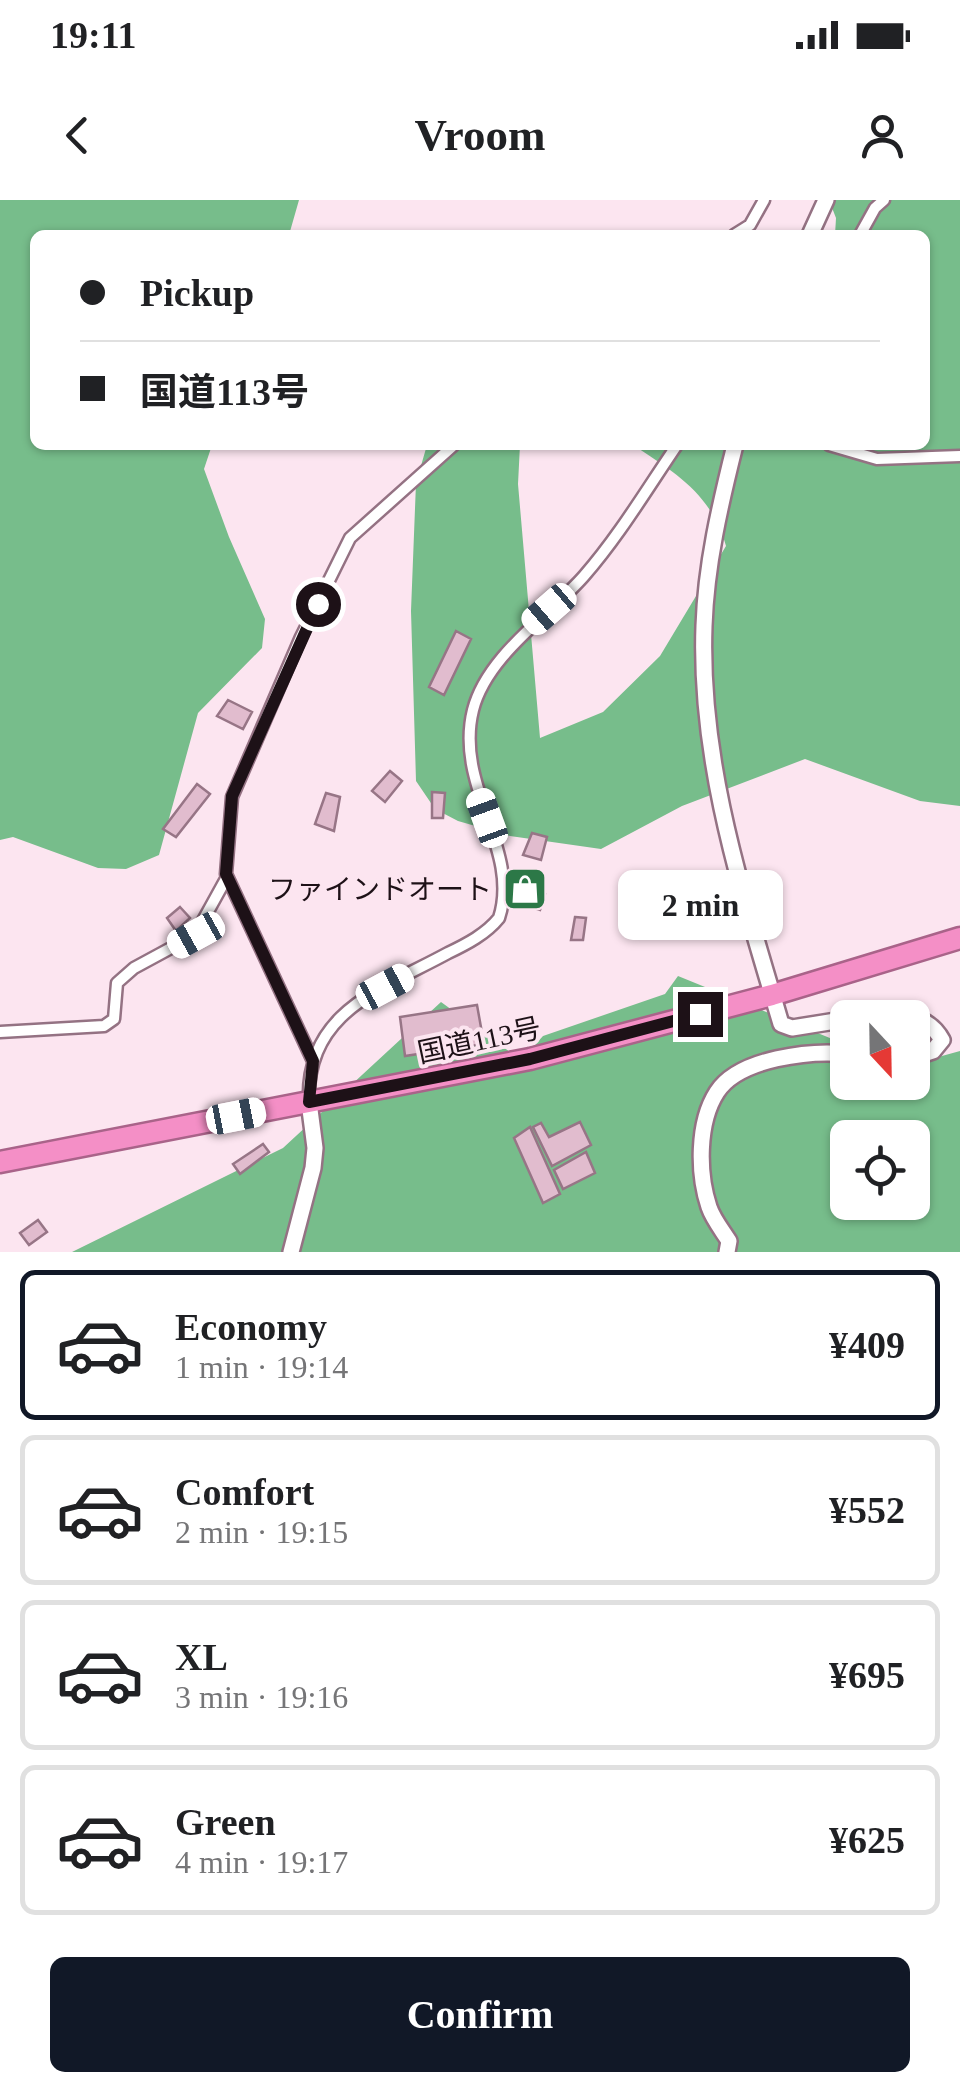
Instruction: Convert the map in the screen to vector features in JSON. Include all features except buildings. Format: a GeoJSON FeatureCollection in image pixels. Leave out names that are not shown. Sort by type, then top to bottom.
{"type":"FeatureCollection","features":[{"type":"Feature","properties":{"kind":"highway","name":"国道113号"},"geometry":{"type":"LineString","coordinates":[[3,1156],[530,1059],[772,995],[960,938]]}},
{"type":"Feature","properties":{"kind":"street"},"geometry":{"type":"LineString","coordinates":[[741,230],[750,224],[764,200]]}},
{"type":"Feature","properties":{"kind":"street"},"geometry":{"type":"LineString","coordinates":[[812,230],[826,200]]}},
{"type":"Feature","properties":{"kind":"street"},"geometry":{"type":"LineString","coordinates":[[863,230],[880,201]]}},
{"type":"Feature","properties":{"kind":"street"},"geometry":{"type":"LineString","coordinates":[[0,1032],[104,1026],[114,1019],[117,983],[134,968],[196,935],[227,877],[232,796],[301,637],[350,538],[448,450]]}},
{"type":"Feature","properties":{"kind":"street"},"geometry":{"type":"LineString","coordinates":[[290,1252],[315,1148],[309,1102],[313,1061],[324,1035],[357,1002],[469,942],[500,918],[504,886],[499,851],[471,764],[473,710],[484,685],[534,622],[585,575],[673,450]]}},
{"type":"Feature","properties":{"kind":"street"},"geometry":{"type":"LineString","coordinates":[[734,450],[709,566],[704,627],[706,704],[714,773],[731,850],[781,1024],[792,1028],[830,1023]]}},
{"type":"Feature","properties":{"kind":"street"},"geometry":{"type":"LineString","coordinates":[[847,450],[877,459],[960,456]]}},
{"type":"Feature","properties":{"kind":"street"},"geometry":{"type":"LineString","coordinates":[[227,877],[313,1061]]}},
{"type":"Feature","properties":{"kind":"street"},"geometry":{"type":"LineString","coordinates":[[930,1025],[942,1040],[930,1052]]}},
{"type":"Feature","properties":{"kind":"street"},"geometry":{"type":"LineString","coordinates":[[727,1252],[729,1241],[710,1212],[703,1186],[702,1150],[709,1112],[718,1090],[744,1071],[790,1055],[830,1052]]}},
{"type":"Feature","properties":{"kind":"green space"},"geometry":{"type":"Polygon","coordinates":[[[0,200],[299,200],[290,230],[30,230],[30,450],[210,450],[204,469],[265,619],[262,648],[198,713],[159,855],[126,869],[98,868],[13,837],[0,840],[0,200]]]}},
{"type":"Feature","properties":{"kind":"green space"},"geometry":{"type":"Polygon","coordinates":[[[829,200],[960,200],[960,806],[920,801],[805,759],[682,806],[601,849],[510,836],[458,821],[435,809],[416,781],[411,611],[416,483],[426,450],[520,450],[518,484],[540,738],[603,712],[660,656],[726,546],[702,499],[678,476],[640,450],[930,450],[930,230],[835,230],[836,218],[829,200]]]}},
{"type":"Feature","properties":{"kind":"green space"},"geometry":{"type":"Polygon","coordinates":[[[678,976],[830,1038],[830,1100],[930,1100],[930,1059],[960,1051],[960,1252],[72,1252],[283,1148],[441,1002],[521,1060],[543,1036],[665,994],[678,976]]]}},
{"type":"Feature","properties":{"kind":"place","name":"ファインドオート"},"geometry":{"type":"Point","coordinates":[525,889]}},
{"type":"Feature","properties":{"kind":"route"},"geometry":{"type":"LineString","coordinates":[[318,604],[232,796],[226,874],[313,1061],[309,1102],[530,1059],[700,1014]]}}]}
